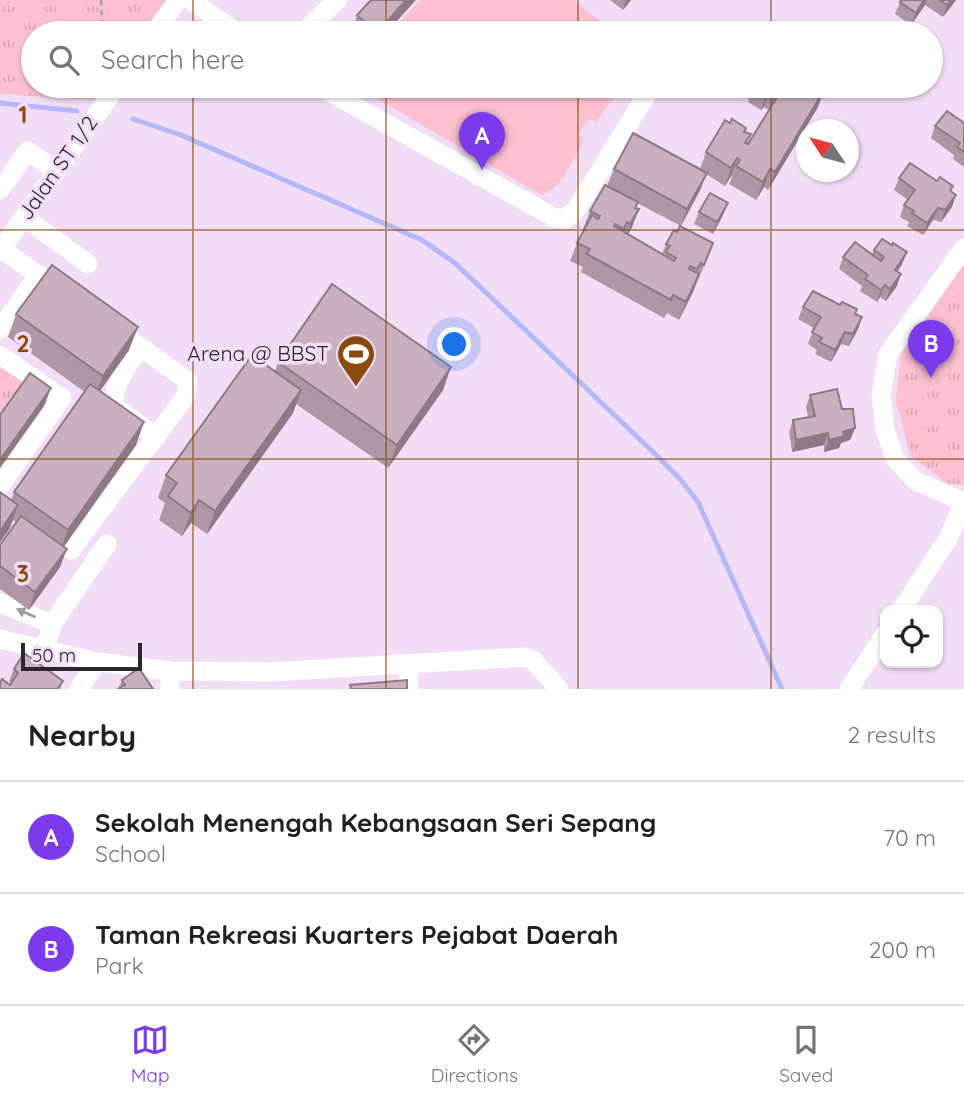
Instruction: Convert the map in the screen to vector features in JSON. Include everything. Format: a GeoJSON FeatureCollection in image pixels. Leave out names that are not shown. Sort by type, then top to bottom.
{"type":"FeatureCollection","features":[{"type":"Feature","properties":{"kind":"street"},"geometry":{"type":"LineString","coordinates":[[163,21],[178,0]]}},
{"type":"Feature","properties":{"kind":"street"},"geometry":{"type":"LineString","coordinates":[[190,0],[221,21]]}},
{"type":"Feature","properties":{"kind":"street"},"geometry":{"type":"LineString","coordinates":[[315,21],[337,0]]}},
{"type":"Feature","properties":{"kind":"street","name":"Jalan ST 1/2"},"geometry":{"type":"LineString","coordinates":[[0,249],[109,98]]}},
{"type":"Feature","properties":{"kind":"street"},"geometry":{"type":"LineString","coordinates":[[340,98],[555,218],[567,218],[577,208],[645,98]]}},
{"type":"Feature","properties":{"kind":"street"},"geometry":{"type":"LineString","coordinates":[[0,190],[28,151],[57,171]]}},
{"type":"Feature","properties":{"kind":"street"},"geometry":{"type":"LineString","coordinates":[[24,217],[88,264]]}},
{"type":"Feature","properties":{"kind":"street"},"geometry":{"type":"LineString","coordinates":[[904,605],[948,539],[964,502],[916,481],[895,459],[885,430],[881,395],[888,354],[964,248]]}},
{"type":"Feature","properties":{"kind":"street"},"geometry":{"type":"LineString","coordinates":[[0,249],[72,299]]}},
{"type":"Feature","properties":{"kind":"street"},"geometry":{"type":"LineString","coordinates":[[0,329],[39,275]]}},
{"type":"Feature","properties":{"kind":"street"},"geometry":{"type":"LineString","coordinates":[[71,550],[186,396],[188,381],[95,315]]}},
{"type":"Feature","properties":{"kind":"street"},"geometry":{"type":"LineString","coordinates":[[140,347],[118,382],[113,395],[114,406],[156,437]]}},
{"type":"Feature","properties":{"kind":"street"},"geometry":{"type":"LineString","coordinates":[[0,355],[62,398],[0,486]]}},
{"type":"Feature","properties":{"kind":"street"},"geometry":{"type":"LineString","coordinates":[[45,651],[52,624],[107,544]]}},
{"type":"Feature","properties":{"kind":"street"},"geometry":{"type":"LineString","coordinates":[[0,603],[52,624]]}},
{"type":"Feature","properties":{"kind":"street"},"geometry":{"type":"LineString","coordinates":[[0,639],[170,680],[525,657],[533,660],[555,687]]}},
{"type":"Feature","properties":{"kind":"street"},"geometry":{"type":"LineString","coordinates":[[849,689],[880,642]]}},
{"type":"Feature","properties":{"kind":"street"},"geometry":{"type":"LineString","coordinates":[[79,689],[97,662]]}},
{"type":"Feature","properties":{"kind":"street"},"geometry":{"type":"LineString","coordinates":[[408,664],[410,689]]}},
{"type":"Feature","properties":{"kind":"path"},"geometry":{"type":"LineString","coordinates":[[101,0],[102,21]]}},
{"type":"Feature","properties":{"kind":"green space"},"geometry":{"type":"Polygon","coordinates":[[[0,0],[168,0],[152,21],[21,21],[21,95],[0,94],[0,0]]]}},
{"type":"Feature","properties":{"kind":"green space"},"geometry":{"type":"Polygon","coordinates":[[[420,0],[574,0],[600,21],[400,21],[420,0]]]}},
{"type":"Feature","properties":{"kind":"green space"},"geometry":{"type":"Polygon","coordinates":[[[63,98],[96,98],[95,100],[63,98]]]}},
{"type":"Feature","properties":{"kind":"green space"},"geometry":{"type":"Polygon","coordinates":[[[376,98],[614,98],[596,123],[590,118],[578,134],[584,140],[572,163],[555,186],[541,195],[376,98]]]}},
{"type":"Feature","properties":{"kind":"green space"},"geometry":{"type":"Polygon","coordinates":[[[964,264],[964,485],[947,484],[910,455],[896,402],[901,354],[964,264]]]}},
{"type":"Feature","properties":{"kind":"green space"},"geometry":{"type":"Polygon","coordinates":[[[0,359],[26,377],[0,413],[0,359]]]}},
{"type":"Feature","properties":{"kind":"building"},"geometry":{"type":"Polygon","coordinates":[[[371,0],[406,0],[388,21],[364,21],[357,15],[371,0]]]}},
{"type":"Feature","properties":{"kind":"building"},"geometry":{"type":"Polygon","coordinates":[[[924,0],[916,13],[900,2],[924,0]]]}},
{"type":"Feature","properties":{"kind":"building"},"geometry":{"type":"Polygon","coordinates":[[[777,98],[819,98],[807,119],[796,119],[796,137],[775,172],[770,169],[763,182],[736,166],[740,160],[737,158],[731,168],[706,152],[725,120],[730,123],[732,119],[746,128],[744,132],[751,134],[745,143],[748,144],[777,98]]]}},
{"type":"Feature","properties":{"kind":"building"},"geometry":{"type":"Polygon","coordinates":[[[947,111],[964,123],[964,152],[957,147],[960,143],[935,126],[947,111]]]}},
{"type":"Feature","properties":{"kind":"building"},"geometry":{"type":"Polygon","coordinates":[[[633,133],[707,173],[687,209],[614,169],[633,133]]]}},
{"type":"Feature","properties":{"kind":"building"},"geometry":{"type":"Polygon","coordinates":[[[910,163],[937,181],[940,177],[953,186],[950,191],[956,195],[945,210],[938,208],[927,223],[904,205],[915,190],[899,178],[910,163]]]}},
{"type":"Feature","properties":{"kind":"building"},"geometry":{"type":"Polygon","coordinates":[[[605,185],[638,202],[635,208],[639,209],[630,224],[627,222],[624,229],[615,224],[614,226],[674,261],[676,258],[666,252],[670,246],[666,244],[674,230],[677,232],[680,226],[713,243],[704,265],[701,263],[697,269],[690,266],[689,269],[699,274],[686,302],[673,295],[671,300],[587,254],[590,249],[577,243],[592,215],[598,219],[600,216],[590,211],[605,185]]]}},
{"type":"Feature","properties":{"kind":"building"},"geometry":{"type":"Polygon","coordinates":[[[710,193],[728,203],[717,222],[699,212],[710,193]]]}},
{"type":"Feature","properties":{"kind":"building"},"geometry":{"type":"Polygon","coordinates":[[[882,239],[907,252],[895,270],[901,274],[890,289],[885,285],[881,290],[865,279],[868,275],[843,257],[855,242],[881,261],[884,257],[874,250],[882,239]]]}},
{"type":"Feature","properties":{"kind":"building"},"geometry":{"type":"Polygon","coordinates":[[[52,265],[138,327],[103,376],[16,314],[52,265]]]}},
{"type":"Feature","properties":{"kind":"building","name":"Arena @ BBST"},"geometry":{"type":"Polygon","coordinates":[[[332,284],[451,367],[397,445],[278,362],[332,284]]]}},
{"type":"Feature","properties":{"kind":"building"},"geometry":{"type":"Polygon","coordinates":[[[813,291],[840,305],[842,302],[857,309],[855,314],[862,317],[853,334],[845,332],[835,350],[819,342],[822,338],[812,332],[821,317],[803,307],[813,291]]]}},
{"type":"Feature","properties":{"kind":"building"},"geometry":{"type":"Polygon","coordinates":[[[252,355],[301,390],[215,511],[199,500],[191,513],[168,496],[177,483],[166,475],[252,355]]]}},
{"type":"Feature","properties":{"kind":"building"},"geometry":{"type":"Polygon","coordinates":[[[30,373],[51,388],[0,460],[0,415],[30,373]]]}},
{"type":"Feature","properties":{"kind":"building"},"geometry":{"type":"Polygon","coordinates":[[[90,384],[144,422],[68,530],[14,492],[90,384]]]}},
{"type":"Feature","properties":{"kind":"building"},"geometry":{"type":"Polygon","coordinates":[[[837,389],[842,409],[853,409],[855,428],[843,432],[844,436],[829,440],[828,433],[796,440],[793,420],[815,416],[810,395],[837,389]]]}},
{"type":"Feature","properties":{"kind":"building"},"geometry":{"type":"Polygon","coordinates":[[[0,492],[18,505],[0,531],[0,492]]]}},
{"type":"Feature","properties":{"kind":"building"},"geometry":{"type":"Polygon","coordinates":[[[21,516],[67,549],[35,592],[0,566],[0,545],[21,516]]]}},
{"type":"Feature","properties":{"kind":"building"},"geometry":{"type":"Polygon","coordinates":[[[24,653],[63,681],[57,689],[0,689],[2,679],[10,685],[18,673],[14,669],[24,653]]]}},
{"type":"Feature","properties":{"kind":"building"},"geometry":{"type":"Polygon","coordinates":[[[139,668],[153,689],[118,689],[125,685],[122,680],[139,668]]]}},
{"type":"Feature","properties":{"kind":"building"},"geometry":{"type":"Polygon","coordinates":[[[407,680],[407,689],[351,689],[350,685],[407,680]]]}},
{"type":"Feature","properties":{"kind":"waterway"},"geometry":{"type":"LineString","coordinates":[[0,103],[77,111]]}},
{"type":"Feature","properties":{"kind":"waterway"},"geometry":{"type":"LineString","coordinates":[[133,119],[181,135],[422,240],[455,263],[652,451],[698,502],[782,689]]}},
{"type":"Feature","properties":{"kind":"place","name":"Sekolah Menengah Kebangsaan Seri Sepang"},"geometry":{"type":"Point","coordinates":[482,170]}},
{"type":"Feature","properties":{"kind":"place","name":"Taman Rekreasi Kuarters Pejabat Daerah"},"geometry":{"type":"Point","coordinates":[931,378]}},
{"type":"Feature","properties":{"kind":"place","name":"Arena @ BBST"},"geometry":{"type":"Point","coordinates":[356,388]}}]}
